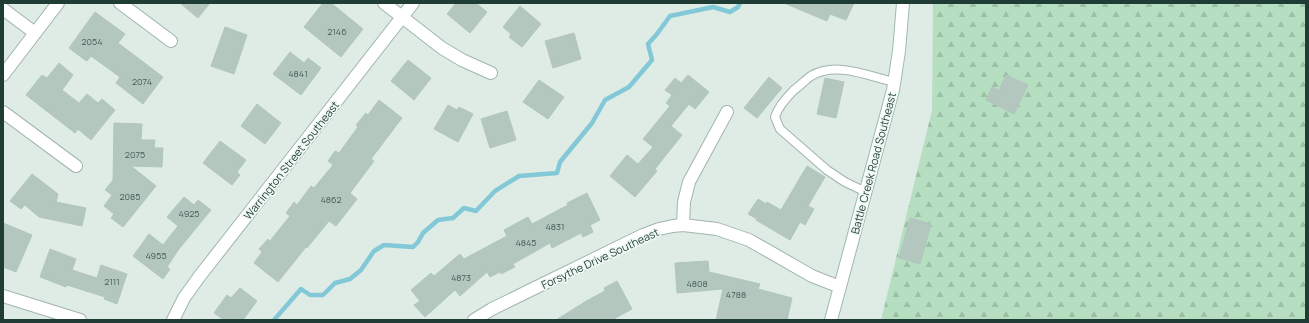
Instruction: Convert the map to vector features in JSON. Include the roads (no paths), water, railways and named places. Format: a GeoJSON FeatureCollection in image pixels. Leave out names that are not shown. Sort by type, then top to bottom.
{"type":"FeatureCollection","features":[{"type":"Feature","properties":{"kind":"street"},"geometry":{"type":"LineString","coordinates":[[3,75],[58,3]]}},
{"type":"Feature","properties":{"kind":"street"},"geometry":{"type":"LineString","coordinates":[[120,3],[171,41]]}},
{"type":"Feature","properties":{"kind":"street"},"geometry":{"type":"LineString","coordinates":[[384,3],[442,48],[462,60],[491,73]]}},
{"type":"Feature","properties":{"kind":"street","name":"Warrington Street Southeast"},"geometry":{"type":"LineString","coordinates":[[172,320],[184,298],[199,277],[413,3]]}},
{"type":"Feature","properties":{"kind":"street","name":"Battle Creek Road Southeast"},"geometry":{"type":"LineString","coordinates":[[831,320],[894,82],[899,51],[902,3]]}},
{"type":"Feature","properties":{"kind":"street"},"geometry":{"type":"LineString","coordinates":[[3,9],[35,34]]}},
{"type":"Feature","properties":{"kind":"street"},"geometry":{"type":"LineString","coordinates":[[3,112],[76,166]]}},
{"type":"Feature","properties":{"kind":"street"},"geometry":{"type":"LineString","coordinates":[[683,225],[684,202],[689,182],[727,112]]}},
{"type":"Feature","properties":{"kind":"street","name":"Forsythe Drive Southeast"},"geometry":{"type":"LineString","coordinates":[[474,320],[492,309],[643,235],[659,229],[683,225],[717,229],[749,240],[812,276],[840,288]]}},
{"type":"Feature","properties":{"kind":"street"},"geometry":{"type":"LineString","coordinates":[[3,296],[80,320]]}},
{"type":"Feature","properties":{"kind":"lane"},"geometry":{"type":"LineString","coordinates":[[866,192],[844,182],[827,170],[780,129],[775,118],[776,112],[787,98],[810,77],[819,72],[841,69],[894,82]]}},
{"type":"Feature","properties":{"kind":"waterway"},"geometry":{"type":"LineString","coordinates":[[274,320],[301,289],[310,295],[323,295],[335,283],[350,279],[361,270],[374,251],[384,245],[413,247],[423,233],[438,220],[453,218],[464,208],[476,211],[495,191],[519,176],[557,173],[560,162],[592,123],[605,100],[629,87],[652,60],[648,44],[670,16],[713,7],[730,12],[738,7],[740,3]]}}]}
